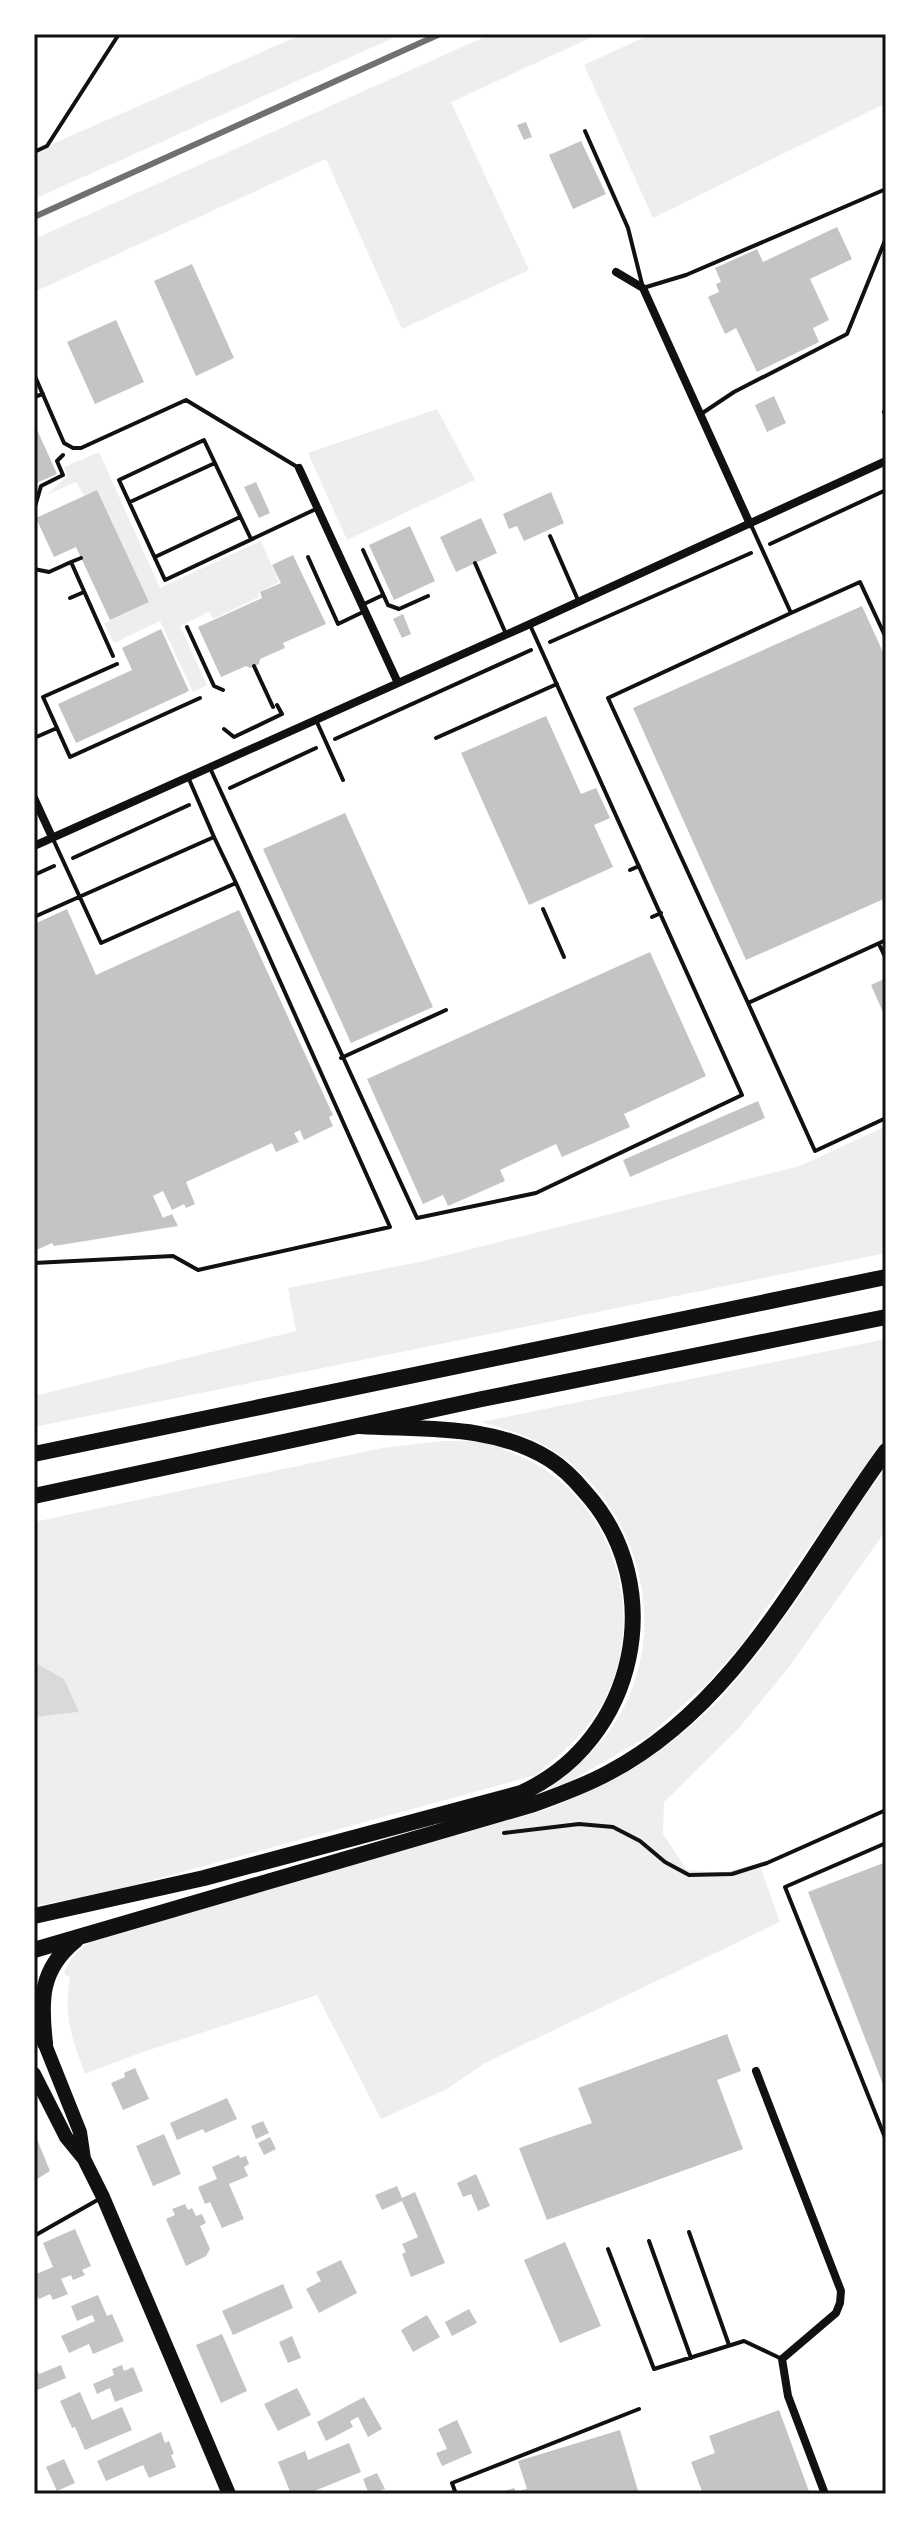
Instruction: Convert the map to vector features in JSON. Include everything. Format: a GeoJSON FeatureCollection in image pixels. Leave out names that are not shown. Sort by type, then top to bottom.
{"type":"FeatureCollection","features":[{"type":"Feature","properties":{"kind":"highway"},"geometry":{"type":"LineString","coordinates":[[34,1454],[886,1277]]}},
{"type":"Feature","properties":{"kind":"highway"},"geometry":{"type":"LineString","coordinates":[[34,1496],[886,1317]]}},
{"type":"Feature","properties":{"kind":"highway"},"geometry":{"type":"LineString","coordinates":[[34,1916],[204,1878],[521,1793],[543,1784],[573,1758],[599,1728],[614,1704],[627,1669],[633,1632],[633,1596],[628,1569],[615,1534],[598,1506],[551,1460],[515,1442],[478,1431],[360,1426]]}},
{"type":"Feature","properties":{"kind":"highway"},"geometry":{"type":"LineString","coordinates":[[34,1950],[534,1804],[610,1772],[665,1734],[722,1682],[757,1639],[886,1451]]}},
{"type":"Feature","properties":{"kind":"highway"},"geometry":{"type":"LineString","coordinates":[[45,2043],[41,2011],[44,1984],[62,1951],[82,1935]]}},
{"type":"Feature","properties":{"kind":"main road"},"geometry":{"type":"LineString","coordinates":[[34,2017],[80,2132],[84,2159]]}},
{"type":"Feature","properties":{"kind":"main road"},"geometry":{"type":"LineString","coordinates":[[34,2074],[66,2137],[84,2159],[103,2197],[229,2494]]}},
{"type":"Feature","properties":{"kind":"street"},"geometry":{"type":"LineString","coordinates":[[616,272],[643,288],[750,524]]}},
{"type":"Feature","properties":{"kind":"street"},"geometry":{"type":"LineString","coordinates":[[34,846],[507,635],[886,461]]}},
{"type":"Feature","properties":{"kind":"street"},"geometry":{"type":"LineString","coordinates":[[299,468],[398,683]]}},
{"type":"Feature","properties":{"kind":"street"},"geometry":{"type":"LineString","coordinates":[[34,798],[52,837]]}},
{"type":"Feature","properties":{"kind":"street"},"geometry":{"type":"LineString","coordinates":[[756,2071],[841,2291],[836,2313],[782,2359],[788,2396],[825,2494]]}},
{"type":"Feature","properties":{"kind":"lane"},"geometry":{"type":"LineString","coordinates":[[585,131],[628,228],[643,288],[686,275],[886,189]]}},
{"type":"Feature","properties":{"kind":"lane"},"geometry":{"type":"LineString","coordinates":[[701,414],[734,392],[847,334],[886,238]]}},
{"type":"Feature","properties":{"kind":"lane"},"geometry":{"type":"LineString","coordinates":[[34,374],[64,443],[73,448],[81,448],[186,400],[299,468]]}},
{"type":"Feature","properties":{"kind":"lane"},"geometry":{"type":"LineString","coordinates":[[34,397],[43,394]]}},
{"type":"Feature","properties":{"kind":"lane"},"geometry":{"type":"LineString","coordinates":[[251,539],[204,440],[119,480],[165,580],[317,508]]}},
{"type":"Feature","properties":{"kind":"lane"},"geometry":{"type":"LineString","coordinates":[[130,502],[215,463]]}},
{"type":"Feature","properties":{"kind":"lane"},"geometry":{"type":"LineString","coordinates":[[155,557],[240,517]]}},
{"type":"Feature","properties":{"kind":"lane"},"geometry":{"type":"LineString","coordinates":[[750,524],[791,613]]}},
{"type":"Feature","properties":{"kind":"lane"},"geometry":{"type":"LineString","coordinates":[[550,536],[579,601]]}},
{"type":"Feature","properties":{"kind":"lane"},"geometry":{"type":"LineString","coordinates":[[363,550],[388,605],[399,609],[428,596]]}},
{"type":"Feature","properties":{"kind":"lane"},"geometry":{"type":"LineString","coordinates":[[308,557],[338,624],[383,595]]}},
{"type":"Feature","properties":{"kind":"lane"},"geometry":{"type":"LineString","coordinates":[[475,563],[507,635]]}},
{"type":"Feature","properties":{"kind":"lane"},"geometry":{"type":"LineString","coordinates":[[886,638],[860,582],[608,698],[815,1151],[886,1118]]}},
{"type":"Feature","properties":{"kind":"lane"},"geometry":{"type":"LineString","coordinates":[[210,768],[417,1218],[536,1193],[742,1095],[530,624]]}},
{"type":"Feature","properties":{"kind":"lane"},"geometry":{"type":"LineString","coordinates":[[187,627],[214,686],[223,690]]}},
{"type":"Feature","properties":{"kind":"lane"},"geometry":{"type":"LineString","coordinates":[[117,664],[43,697],[70,757],[200,698]]}},
{"type":"Feature","properties":{"kind":"lane"},"geometry":{"type":"LineString","coordinates":[[436,738],[557,684]]}},
{"type":"Feature","properties":{"kind":"lane"},"geometry":{"type":"LineString","coordinates":[[316,720],[343,780]]}},
{"type":"Feature","properties":{"kind":"lane"},"geometry":{"type":"LineString","coordinates":[[34,738],[57,728]]}},
{"type":"Feature","properties":{"kind":"lane"},"geometry":{"type":"LineString","coordinates":[[34,1263],[173,1256],[198,1270],[390,1227],[188,777]]}},
{"type":"Feature","properties":{"kind":"lane"},"geometry":{"type":"LineString","coordinates":[[52,837],[101,943],[236,883]]}},
{"type":"Feature","properties":{"kind":"lane"},"geometry":{"type":"LineString","coordinates":[[34,917],[214,837]]}},
{"type":"Feature","properties":{"kind":"lane"},"geometry":{"type":"LineString","coordinates":[[630,870],[639,866]]}},
{"type":"Feature","properties":{"kind":"lane"},"geometry":{"type":"LineString","coordinates":[[652,917],[661,913]]}},
{"type":"Feature","properties":{"kind":"lane"},"geometry":{"type":"LineString","coordinates":[[748,1003],[886,940]]}},
{"type":"Feature","properties":{"kind":"lane"},"geometry":{"type":"LineString","coordinates":[[879,944],[886,959]]}},
{"type":"Feature","properties":{"kind":"lane"},"geometry":{"type":"LineString","coordinates":[[341,1058],[446,1010]]}},
{"type":"Feature","properties":{"kind":"lane"},"geometry":{"type":"LineString","coordinates":[[886,1843],[785,1887],[886,2140]]}},
{"type":"Feature","properties":{"kind":"lane"},"geometry":{"type":"LineString","coordinates":[[34,2236],[103,2197]]}},
{"type":"Feature","properties":{"kind":"lane"},"geometry":{"type":"LineString","coordinates":[[689,2232],[729,2345]]}},
{"type":"Feature","properties":{"kind":"lane"},"geometry":{"type":"LineString","coordinates":[[649,2241],[691,2358]]}},
{"type":"Feature","properties":{"kind":"lane"},"geometry":{"type":"LineString","coordinates":[[608,2249],[654,2369],[744,2341],[782,2359]]}},
{"type":"Feature","properties":{"kind":"lane"},"geometry":{"type":"LineString","coordinates":[[456,2494],[452,2483],[639,2409]]}},
{"type":"Feature","properties":{"kind":"path"},"geometry":{"type":"LineString","coordinates":[[34,152],[47,146],[119,34]]}},
{"type":"Feature","properties":{"kind":"path"},"geometry":{"type":"LineString","coordinates":[[34,510],[41,486],[63,475],[57,461],[73,448]]}},
{"type":"Feature","properties":{"kind":"path"},"geometry":{"type":"LineString","coordinates":[[221,792],[300,752],[326,744],[886,490]]}},
{"type":"Feature","properties":{"kind":"path"},"geometry":{"type":"LineString","coordinates":[[34,569],[49,572],[81,558]]}},
{"type":"Feature","properties":{"kind":"path"},"geometry":{"type":"LineString","coordinates":[[71,562],[117,664]]}},
{"type":"Feature","properties":{"kind":"path"},"geometry":{"type":"LineString","coordinates":[[70,598],[84,592]]}},
{"type":"Feature","properties":{"kind":"path"},"geometry":{"type":"LineString","coordinates":[[224,729],[234,737],[282,714],[254,666]]}},
{"type":"Feature","properties":{"kind":"path"},"geometry":{"type":"LineString","coordinates":[[34,875],[199,801]]}},
{"type":"Feature","properties":{"kind":"path"},"geometry":{"type":"LineString","coordinates":[[543,909],[564,957]]}},
{"type":"Feature","properties":{"kind":"path"},"geometry":{"type":"LineString","coordinates":[[502,1833],[579,1824],[613,1827],[640,1841],[665,1862],[689,1875],[732,1874],[767,1863],[886,1810]]}},
{"type":"Feature","properties":{"kind":"shaded area"},"geometry":{"type":"Polygon","coordinates":[[[303,34],[402,34],[34,199],[34,152],[303,34]]]}},
{"type":"Feature","properties":{"kind":"shaded area"},"geometry":{"type":"Polygon","coordinates":[[[491,34],[599,34],[451,102],[529,270],[402,329],[326,159],[34,292],[34,239],[491,34]]]}},
{"type":"Feature","properties":{"kind":"shaded area"},"geometry":{"type":"Polygon","coordinates":[[[651,34],[886,34],[886,103],[653,218],[584,65],[651,34]]]}},
{"type":"Feature","properties":{"kind":"shaded area"},"geometry":{"type":"Polygon","coordinates":[[[437,409],[475,480],[347,540],[308,453],[437,409]]]}},
{"type":"Feature","properties":{"kind":"shaded area"},"geometry":{"type":"Polygon","coordinates":[[[99,452],[160,588],[261,541],[279,582],[258,593],[259,597],[213,619],[209,612],[180,626],[207,685],[193,692],[160,621],[114,643],[104,623],[149,602],[97,490],[84,496],[76,482],[47,495],[67,476],[64,467],[99,452]]]}},
{"type":"Feature","properties":{"kind":"shaded area"},"geometry":{"type":"Polygon","coordinates":[[[886,1126],[886,1253],[34,1427],[34,1396],[296,1331],[288,1288],[424,1261],[800,1166],[886,1126]]]}},
{"type":"Feature","properties":{"kind":"shaded area"},"geometry":{"type":"Polygon","coordinates":[[[886,1339],[886,1436],[742,1643],[708,1683],[647,1737],[564,1785],[540,1795],[601,1742],[628,1698],[640,1661],[644,1623],[641,1585],[631,1547],[613,1513],[590,1481],[542,1444],[481,1422],[886,1339]]]}},
{"type":"Feature","properties":{"kind":"shaded area"},"geometry":{"type":"Polygon","coordinates":[[[441,1441],[491,1444],[548,1472],[574,1495],[595,1522],[611,1552],[620,1585],[624,1620],[620,1654],[604,1701],[579,1736],[536,1775],[102,1894],[34,1906],[34,1717],[78,1712],[64,1680],[34,1662],[34,1522],[382,1448],[441,1441]]]}},
{"type":"Feature","properties":{"kind":"shaded area"},"geometry":{"type":"Polygon","coordinates":[[[886,1468],[886,1530],[789,1667],[738,1729],[664,1802],[663,1834],[687,1870],[722,1873],[759,1863],[780,1922],[485,2063],[447,2089],[381,2119],[317,1995],[85,2074],[68,2015],[70,1977],[64,1974],[69,1962],[86,1945],[108,1933],[144,1921],[542,1811],[601,1785],[638,1764],[690,1727],[734,1683],[797,1600],[886,1468]]]}},
{"type":"Feature","properties":{"kind":"shaded area"},"geometry":{"type":"Polygon","coordinates":[[[34,1662],[64,1679],[79,1712],[34,1717],[34,1662]]]}},
{"type":"Feature","properties":{"kind":"building"},"geometry":{"type":"Polygon","coordinates":[[[526,122],[532,137],[524,140],[517,125],[526,122]]]}},
{"type":"Feature","properties":{"kind":"building"},"geometry":{"type":"Polygon","coordinates":[[[581,141],[606,194],[573,209],[549,155],[581,141]]]}},
{"type":"Feature","properties":{"kind":"building"},"geometry":{"type":"Polygon","coordinates":[[[837,227],[852,259],[810,279],[829,320],[813,328],[819,342],[757,372],[736,328],[725,334],[708,297],[719,292],[716,284],[721,282],[715,268],[757,249],[763,262],[837,227]]]}},
{"type":"Feature","properties":{"kind":"building"},"geometry":{"type":"Polygon","coordinates":[[[192,264],[234,358],[196,376],[154,281],[192,264]]]}},
{"type":"Feature","properties":{"kind":"building"},"geometry":{"type":"Polygon","coordinates":[[[116,320],[144,382],[95,404],[67,342],[116,320]]]}},
{"type":"Feature","properties":{"kind":"building"},"geometry":{"type":"Polygon","coordinates":[[[774,396],[786,423],[767,432],[755,405],[774,396]]]}},
{"type":"Feature","properties":{"kind":"building"},"geometry":{"type":"Polygon","coordinates":[[[34,423],[57,474],[34,484],[34,423]]]}},
{"type":"Feature","properties":{"kind":"building"},"geometry":{"type":"Polygon","coordinates":[[[256,482],[270,513],[259,518],[244,487],[256,482]]]}},
{"type":"Feature","properties":{"kind":"building"},"geometry":{"type":"Polygon","coordinates":[[[97,490],[149,602],[110,620],[76,547],[54,557],[36,518],[97,490]]]}},
{"type":"Feature","properties":{"kind":"building"},"geometry":{"type":"Polygon","coordinates":[[[551,492],[564,523],[524,541],[517,526],[509,529],[503,514],[551,492]]]}},
{"type":"Feature","properties":{"kind":"building"},"geometry":{"type":"Polygon","coordinates":[[[481,518],[497,553],[456,572],[440,537],[481,518]]]}},
{"type":"Feature","properties":{"kind":"building"},"geometry":{"type":"Polygon","coordinates":[[[410,526],[435,581],[394,600],[369,545],[410,526]]]}},
{"type":"Feature","properties":{"kind":"building"},"geometry":{"type":"Polygon","coordinates":[[[293,555],[326,624],[283,643],[285,648],[260,659],[259,664],[221,677],[198,627],[262,598],[260,592],[281,583],[272,565],[293,555]]]}},
{"type":"Feature","properties":{"kind":"building"},"geometry":{"type":"Polygon","coordinates":[[[862,606],[886,659],[886,898],[746,960],[633,708],[862,606]]]}},
{"type":"Feature","properties":{"kind":"building"},"geometry":{"type":"Polygon","coordinates":[[[403,614],[411,634],[402,638],[393,619],[403,614]]]}},
{"type":"Feature","properties":{"kind":"building"},"geometry":{"type":"Polygon","coordinates":[[[161,629],[189,691],[76,743],[58,704],[132,670],[122,648],[161,629]]]}},
{"type":"Feature","properties":{"kind":"building"},"geometry":{"type":"Polygon","coordinates":[[[546,716],[581,794],[596,788],[610,818],[594,825],[613,867],[529,905],[461,753],[546,716]]]}},
{"type":"Feature","properties":{"kind":"building"},"geometry":{"type":"Polygon","coordinates":[[[345,813],[433,1007],[351,1043],[263,849],[345,813]]]}},
{"type":"Feature","properties":{"kind":"building"},"geometry":{"type":"Polygon","coordinates":[[[67,909],[96,975],[239,910],[333,1115],[329,1117],[333,1126],[304,1140],[300,1130],[294,1133],[299,1142],[276,1152],[272,1143],[186,1182],[195,1204],[186,1208],[184,1204],[172,1210],[163,1191],[153,1196],[163,1218],[172,1214],[178,1226],[54,1246],[52,1243],[34,1251],[34,924],[67,909]]]}},
{"type":"Feature","properties":{"kind":"building"},"geometry":{"type":"Polygon","coordinates":[[[650,952],[706,1076],[624,1114],[630,1127],[562,1157],[556,1144],[500,1170],[505,1181],[448,1206],[443,1195],[423,1204],[367,1079],[650,952]]]}},
{"type":"Feature","properties":{"kind":"building"},"geometry":{"type":"Polygon","coordinates":[[[886,978],[886,1019],[871,985],[886,978]]]}},
{"type":"Feature","properties":{"kind":"building"},"geometry":{"type":"Polygon","coordinates":[[[758,1101],[765,1118],[630,1177],[623,1160],[758,1101]]]}},
{"type":"Feature","properties":{"kind":"building"},"geometry":{"type":"Polygon","coordinates":[[[886,1862],[886,2092],[808,1892],[886,1862]]]}},
{"type":"Feature","properties":{"kind":"building"},"geometry":{"type":"Polygon","coordinates":[[[727,2034],[741,2071],[717,2080],[743,2149],[547,2220],[519,2148],[592,2123],[578,2088],[727,2034]]]}},
{"type":"Feature","properties":{"kind":"building"},"geometry":{"type":"Polygon","coordinates":[[[135,2068],[149,2099],[123,2110],[111,2083],[135,2068]]]}},
{"type":"Feature","properties":{"kind":"building"},"geometry":{"type":"Polygon","coordinates":[[[227,2098],[237,2119],[205,2133],[203,2129],[177,2140],[170,2123],[227,2098]]]}},
{"type":"Feature","properties":{"kind":"building"},"geometry":{"type":"Polygon","coordinates":[[[263,2121],[269,2133],[256,2139],[251,2126],[263,2121]]]}},
{"type":"Feature","properties":{"kind":"building"},"geometry":{"type":"Polygon","coordinates":[[[34,2132],[50,2171],[34,2181],[34,2132]]]}},
{"type":"Feature","properties":{"kind":"building"},"geometry":{"type":"Polygon","coordinates":[[[164,2134],[181,2174],[153,2186],[136,2146],[164,2134]]]}},
{"type":"Feature","properties":{"kind":"building"},"geometry":{"type":"Polygon","coordinates":[[[270,2137],[276,2149],[264,2155],[258,2143],[270,2137]]]}},
{"type":"Feature","properties":{"kind":"building"},"geometry":{"type":"Polygon","coordinates":[[[239,2155],[240,2158],[246,2156],[249,2164],[244,2167],[248,2176],[229,2184],[244,2219],[222,2228],[210,2202],[205,2204],[198,2187],[217,2179],[212,2167],[239,2155]]]}},
{"type":"Feature","properties":{"kind":"building"},"geometry":{"type":"Polygon","coordinates":[[[476,2174],[490,2206],[478,2211],[471,2194],[463,2197],[457,2183],[476,2174]]]}},
{"type":"Feature","properties":{"kind":"building"},"geometry":{"type":"Polygon","coordinates":[[[397,2186],[402,2198],[415,2192],[445,2263],[411,2277],[402,2254],[406,2252],[402,2244],[418,2237],[402,2201],[382,2210],[375,2195],[397,2186]]]}},
{"type":"Feature","properties":{"kind":"building"},"geometry":{"type":"Polygon","coordinates":[[[185,2204],[188,2210],[192,2208],[196,2216],[202,2214],[206,2223],[200,2226],[210,2249],[206,2256],[186,2266],[166,2219],[175,2215],[172,2209],[185,2204]]]}},
{"type":"Feature","properties":{"kind":"building"},"geometry":{"type":"Polygon","coordinates":[[[75,2229],[91,2266],[82,2270],[85,2275],[73,2280],[71,2275],[61,2279],[68,2294],[53,2300],[50,2294],[39,2299],[34,2291],[34,2275],[53,2267],[43,2243],[75,2229]]]}},
{"type":"Feature","properties":{"kind":"building"},"geometry":{"type":"Polygon","coordinates":[[[565,2242],[601,2326],[560,2343],[524,2260],[565,2242]]]}},
{"type":"Feature","properties":{"kind":"building"},"geometry":{"type":"Polygon","coordinates":[[[341,2260],[357,2293],[319,2313],[306,2289],[321,2281],[316,2272],[341,2260]]]}},
{"type":"Feature","properties":{"kind":"building"},"geometry":{"type":"Polygon","coordinates":[[[283,2284],[293,2308],[233,2335],[222,2311],[283,2284]]]}},
{"type":"Feature","properties":{"kind":"building"},"geometry":{"type":"Polygon","coordinates":[[[98,2295],[107,2316],[112,2314],[124,2341],[93,2354],[89,2344],[69,2353],[61,2336],[95,2321],[92,2315],[77,2321],[71,2306],[98,2295]]]}},
{"type":"Feature","properties":{"kind":"building"},"geometry":{"type":"Polygon","coordinates":[[[469,2309],[477,2323],[452,2336],[445,2322],[469,2309]]]}},
{"type":"Feature","properties":{"kind":"building"},"geometry":{"type":"Polygon","coordinates":[[[427,2315],[440,2337],[413,2352],[401,2330],[427,2315]]]}},
{"type":"Feature","properties":{"kind":"building"},"geometry":{"type":"Polygon","coordinates":[[[222,2334],[247,2391],[221,2403],[196,2345],[222,2334]]]}},
{"type":"Feature","properties":{"kind":"building"},"geometry":{"type":"Polygon","coordinates":[[[292,2336],[301,2358],[288,2363],[279,2342],[292,2336]]]}},
{"type":"Feature","properties":{"kind":"building"},"geometry":{"type":"Polygon","coordinates":[[[61,2365],[66,2378],[35,2391],[34,2371],[37,2370],[39,2374],[61,2365]]]}},
{"type":"Feature","properties":{"kind":"building"},"geometry":{"type":"Polygon","coordinates":[[[122,2365],[124,2371],[133,2367],[143,2391],[115,2402],[110,2388],[97,2394],[93,2384],[114,2375],[112,2369],[122,2365]]]}},
{"type":"Feature","properties":{"kind":"building"},"geometry":{"type":"Polygon","coordinates":[[[297,2388],[311,2415],[278,2431],[264,2404],[297,2388]]]}},
{"type":"Feature","properties":{"kind":"building"},"geometry":{"type":"Polygon","coordinates":[[[80,2392],[92,2420],[122,2407],[132,2430],[85,2450],[60,2401],[80,2392]]]}},
{"type":"Feature","properties":{"kind":"building"},"geometry":{"type":"Polygon","coordinates":[[[364,2397],[382,2429],[368,2437],[358,2417],[350,2421],[353,2427],[326,2441],[317,2422],[364,2397]]]}},
{"type":"Feature","properties":{"kind":"building"},"geometry":{"type":"Polygon","coordinates":[[[779,2410],[810,2494],[703,2494],[691,2462],[715,2453],[709,2436],[779,2410]]]}},
{"type":"Feature","properties":{"kind":"building"},"geometry":{"type":"Polygon","coordinates":[[[457,2420],[472,2453],[442,2466],[436,2453],[447,2449],[438,2429],[457,2420]]]}},
{"type":"Feature","properties":{"kind":"building"},"geometry":{"type":"Polygon","coordinates":[[[620,2430],[639,2494],[495,2494],[514,2488],[516,2492],[527,2489],[518,2461],[620,2430]]]}},
{"type":"Feature","properties":{"kind":"building"},"geometry":{"type":"Polygon","coordinates":[[[161,2432],[165,2443],[169,2441],[176,2467],[149,2478],[143,2465],[106,2481],[97,2461],[161,2432]]]}},
{"type":"Feature","properties":{"kind":"building"},"geometry":{"type":"Polygon","coordinates":[[[349,2443],[361,2472],[307,2494],[291,2494],[278,2462],[305,2451],[308,2460],[349,2443]]]}},
{"type":"Feature","properties":{"kind":"building"},"geometry":{"type":"Polygon","coordinates":[[[64,2459],[75,2483],[57,2491],[46,2467],[64,2459]]]}},
{"type":"Feature","properties":{"kind":"building"},"geometry":{"type":"Polygon","coordinates":[[[377,2473],[385,2489],[369,2494],[363,2479],[377,2473]]]}},
{"type":"Feature","properties":{"kind":"railway"},"geometry":{"type":"LineString","coordinates":[[34,217],[440,34]]}}]}
